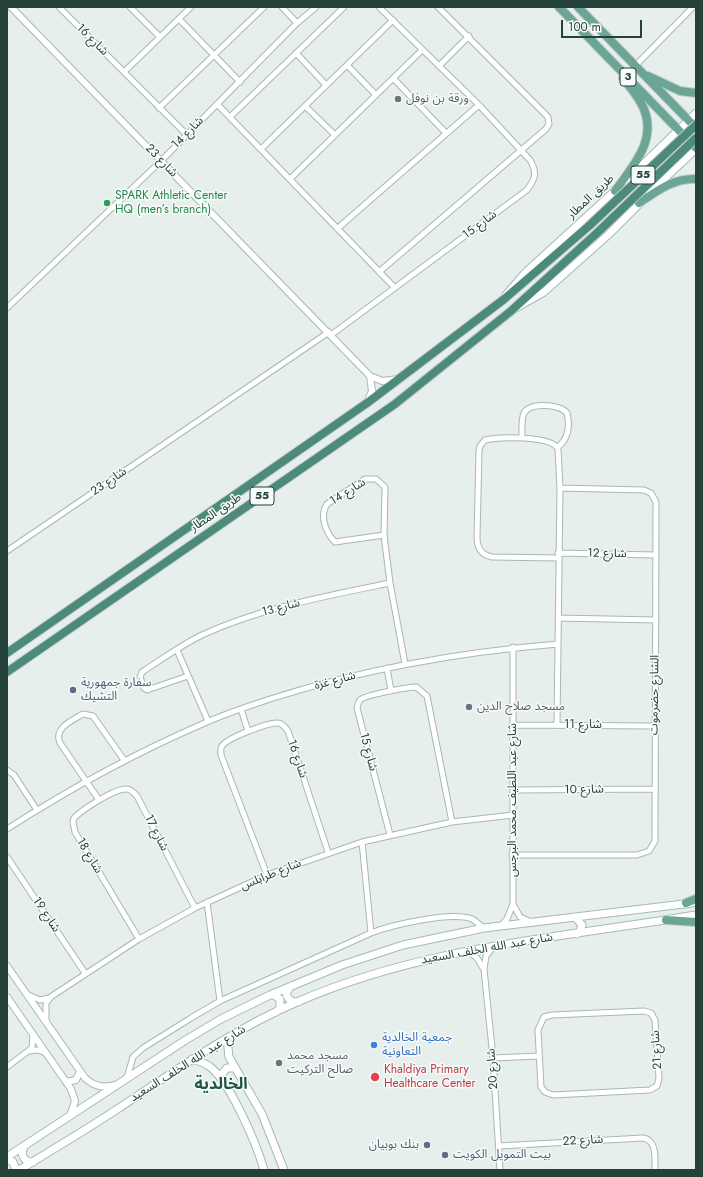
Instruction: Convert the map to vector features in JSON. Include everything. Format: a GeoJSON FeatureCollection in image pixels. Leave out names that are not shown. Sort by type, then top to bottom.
{"type":"FeatureCollection","features":[{"type":"Feature","properties":{"kind":"highway","name":"طريق المطار"},"geometry":{"type":"LineString","coordinates":[[7,653],[236,496],[400,379],[503,300],[590,226],[696,126]]}},
{"type":"Feature","properties":{"kind":"highway","name":"طريق المطار"},"geometry":{"type":"LineString","coordinates":[[7,672],[395,404],[511,311],[597,233],[696,138]]}},
{"type":"Feature","properties":{"kind":"highway"},"geometry":{"type":"LineString","coordinates":[[177,554],[170,553],[169,549],[171,546],[221,511],[236,496]]}},
{"type":"Feature","properties":{"kind":"main road","name":"3"},"geometry":{"type":"LineString","coordinates":[[559,7],[696,148]]}},
{"type":"Feature","properties":{"kind":"main road","name":"3"},"geometry":{"type":"LineString","coordinates":[[578,7],[688,120],[696,126]]}},
{"type":"Feature","properties":{"kind":"main road"},"geometry":{"type":"LineString","coordinates":[[602,50],[641,103],[647,117],[648,131],[646,144],[639,158],[615,191]]}},
{"type":"Feature","properties":{"kind":"main road"},"geometry":{"type":"LineString","coordinates":[[642,73],[680,92],[696,93]]}},
{"type":"Feature","properties":{"kind":"main road","name":"طريق المطار"},"geometry":{"type":"LineString","coordinates":[[503,300],[513,285],[526,272],[615,191],[696,113]]}},
{"type":"Feature","properties":{"kind":"main road","name":"طريق المطار"},"geometry":{"type":"LineString","coordinates":[[511,311],[530,302],[544,292],[608,235],[696,148]]}},
{"type":"Feature","properties":{"kind":"main road"},"geometry":{"type":"LineString","coordinates":[[654,153],[659,152],[668,154],[674,161],[674,170]]}},
{"type":"Feature","properties":{"kind":"main road"},"geometry":{"type":"LineString","coordinates":[[639,203],[666,185],[677,180],[696,179]]}},
{"type":"Feature","properties":{"kind":"main road"},"geometry":{"type":"LineString","coordinates":[[686,903],[696,899]]}},
{"type":"Feature","properties":{"kind":"main road","name":"شارع عبد الله الخلف السعيد"},"geometry":{"type":"LineString","coordinates":[[7,1158],[68,1119],[127,1078],[215,1023],[270,995],[342,965],[403,945],[484,928],[696,903]]}},
{"type":"Feature","properties":{"kind":"main road","name":"شارع عبد الله الخلف السعيد"},"geometry":{"type":"LineString","coordinates":[[18,1170],[59,1146],[192,1059],[227,1038],[298,1002],[368,975],[406,964],[467,950],[696,916]]}},
{"type":"Feature","properties":{"kind":"main road"},"geometry":{"type":"LineString","coordinates":[[575,917],[582,925],[577,934]]}},
{"type":"Feature","properties":{"kind":"main road"},"geometry":{"type":"LineString","coordinates":[[666,920],[696,922]]}},
{"type":"Feature","properties":{"kind":"main road"},"geometry":{"type":"LineString","coordinates":[[292,985],[288,988],[286,993],[292,1002],[298,1002]]}},
{"type":"Feature","properties":{"kind":"main road"},"geometry":{"type":"LineString","coordinates":[[270,995],[274,994],[280,1000],[280,1008],[276,1012]]}},
{"type":"Feature","properties":{"kind":"main road"},"geometry":{"type":"LineString","coordinates":[[227,1038],[227,1049],[235,1068],[262,1114],[284,1170]]}},
{"type":"Feature","properties":{"kind":"main road"},"geometry":{"type":"LineString","coordinates":[[192,1059],[209,1066],[221,1079],[244,1120],[264,1170]]}},
{"type":"Feature","properties":{"kind":"main road"},"geometry":{"type":"LineString","coordinates":[[221,1079],[221,1075],[227,1068],[235,1068]]}},
{"type":"Feature","properties":{"kind":"main road"},"geometry":{"type":"LineString","coordinates":[[24,1147],[22,1152],[23,1158],[27,1161],[33,1162]]}},
{"type":"Feature","properties":{"kind":"main road"},"geometry":{"type":"LineString","coordinates":[[7,1158],[13,1162],[18,1170]]}},
{"type":"Feature","properties":{"kind":"street","name":"شارع 23"},"geometry":{"type":"LineString","coordinates":[[11,7],[330,333],[370,376]]}},
{"type":"Feature","properties":{"kind":"street"},"geometry":{"type":"LineString","coordinates":[[130,7],[160,37]]}},
{"type":"Feature","properties":{"kind":"street"},"geometry":{"type":"LineString","coordinates":[[124,72],[191,7]]}},
{"type":"Feature","properties":{"kind":"street"},"geometry":{"type":"LineString","coordinates":[[159,108],[264,7]]}},
{"type":"Feature","properties":{"kind":"street"},"geometry":{"type":"LineString","coordinates":[[282,7],[297,23]]}},
{"type":"Feature","properties":{"kind":"street","name":"شارع 14"},"geometry":{"type":"LineString","coordinates":[[7,308],[161,161],[297,23],[316,7]]}},
{"type":"Feature","properties":{"kind":"street"},"geometry":{"type":"LineString","coordinates":[[230,117],[344,7]]}},
{"type":"Feature","properties":{"kind":"street","name":"شارع 15"},"geometry":{"type":"LineString","coordinates":[[330,333],[395,288],[527,190],[534,179],[535,169],[530,160],[479,105],[379,7]]}},
{"type":"Feature","properties":{"kind":"street"},"geometry":{"type":"LineString","coordinates":[[379,272],[521,151],[546,129],[549,124],[548,117],[469,36],[438,7]]}},
{"type":"Feature","properties":{"kind":"street"},"geometry":{"type":"LineString","coordinates":[[635,66],[693,7]]}},
{"type":"Feature","properties":{"kind":"street","name":"شارع 16"},"geometry":{"type":"LineString","coordinates":[[60,8],[186,134]]}},
{"type":"Feature","properties":{"kind":"street"},"geometry":{"type":"LineString","coordinates":[[179,19],[240,82]]}},
{"type":"Feature","properties":{"kind":"street"},"geometry":{"type":"LineString","coordinates":[[261,149],[393,20]]}},
{"type":"Feature","properties":{"kind":"street"},"geometry":{"type":"LineString","coordinates":[[439,66],[469,36]]}},
{"type":"Feature","properties":{"kind":"street"},"geometry":{"type":"LineString","coordinates":[[290,179],[422,50]]}},
{"type":"Feature","properties":{"kind":"street"},"geometry":{"type":"LineString","coordinates":[[296,54],[326,85]]}},
{"type":"Feature","properties":{"kind":"street"},"geometry":{"type":"LineString","coordinates":[[346,65],[376,95]]}},
{"type":"Feature","properties":{"kind":"street"},"geometry":{"type":"LineString","coordinates":[[393,78],[446,133]]}},
{"type":"Feature","properties":{"kind":"street"},"geometry":{"type":"LineString","coordinates":[[218,104],[395,288]]}},
{"type":"Feature","properties":{"kind":"street"},"geometry":{"type":"LineString","coordinates":[[338,228],[479,105]]}},
{"type":"Feature","properties":{"kind":"street"},"geometry":{"type":"LineString","coordinates":[[305,106],[336,135]]}},
{"type":"Feature","properties":{"kind":"street","name":"شارع 23"},"geometry":{"type":"LineString","coordinates":[[7,551],[330,333]]}},
{"type":"Feature","properties":{"kind":"street"},"geometry":{"type":"LineString","coordinates":[[370,376],[382,381],[400,379]]}},
{"type":"Feature","properties":{"kind":"street"},"geometry":{"type":"LineString","coordinates":[[367,403],[372,391],[370,376]]}},
{"type":"Feature","properties":{"kind":"street"},"geometry":{"type":"LineString","coordinates":[[522,438],[523,414],[527,409],[539,406],[559,407],[567,413],[569,422],[564,442],[558,447]]}},
{"type":"Feature","properties":{"kind":"street"},"geometry":{"type":"LineString","coordinates":[[557,725],[560,488],[560,458],[558,447],[550,442],[522,438],[488,439],[483,442],[480,446],[477,537],[478,548],[486,556],[492,557],[558,556]]}},
{"type":"Feature","properties":{"kind":"street","name":"شارع 14"},"geometry":{"type":"LineString","coordinates":[[384,535],[335,542],[327,531],[324,508],[327,504],[365,479],[376,479],[385,487],[384,535],[390,583],[405,664]]}},
{"type":"Feature","properties":{"kind":"street","name":"الشارع حضرموت"},"geometry":{"type":"LineString","coordinates":[[512,855],[637,855],[646,853],[652,848],[655,841],[654,726],[656,502],[651,493],[644,490],[560,488]]}},
{"type":"Feature","properties":{"kind":"street","name":"شارع 12"},"geometry":{"type":"LineString","coordinates":[[558,556],[656,554]]}},
{"type":"Feature","properties":{"kind":"street","name":"شارع 13"},"geometry":{"type":"LineString","coordinates":[[188,676],[151,690],[144,688],[140,677],[142,672],[201,636],[244,618],[338,593],[390,583]]}},
{"type":"Feature","properties":{"kind":"street"},"geometry":{"type":"LineString","coordinates":[[558,618],[656,620]]}},
{"type":"Feature","properties":{"kind":"street"},"geometry":{"type":"LineString","coordinates":[[7,648],[20,644]]}},
{"type":"Feature","properties":{"kind":"street","name":"شارع غزة"},"geometry":{"type":"LineString","coordinates":[[7,829],[86,780],[124,760],[208,721],[241,709],[298,690],[405,664],[474,652],[558,644]]}},
{"type":"Feature","properties":{"kind":"street","name":"شارع عبد اللطيف محمد البرجس"},"geometry":{"type":"LineString","coordinates":[[501,926],[507,919],[513,904],[513,648]]}},
{"type":"Feature","properties":{"kind":"street"},"geometry":{"type":"LineString","coordinates":[[177,650],[208,721]]}},
{"type":"Feature","properties":{"kind":"street"},"geometry":{"type":"LineString","coordinates":[[387,668],[391,691],[416,687],[427,696],[452,822]]}},
{"type":"Feature","properties":{"kind":"street","name":"شارع 15"},"geometry":{"type":"LineString","coordinates":[[390,835],[357,708],[359,702],[363,698],[391,691]]}},
{"type":"Feature","properties":{"kind":"street"},"geometry":{"type":"LineString","coordinates":[[241,709],[248,731],[226,742],[221,748],[221,755],[267,875]]}},
{"type":"Feature","properties":{"kind":"street"},"geometry":{"type":"LineString","coordinates":[[99,800],[60,743],[58,735],[62,728],[83,714],[89,714],[97,719],[124,760]]}},
{"type":"Feature","properties":{"kind":"street","name":"شارع 16"},"geometry":{"type":"LineString","coordinates":[[248,731],[278,723],[288,731],[328,852]]}},
{"type":"Feature","properties":{"kind":"street","name":"شارع 11"},"geometry":{"type":"LineString","coordinates":[[512,725],[654,726]]}},
{"type":"Feature","properties":{"kind":"street"},"geometry":{"type":"LineString","coordinates":[[7,770],[14,774],[37,810]]}},
{"type":"Feature","properties":{"kind":"street","name":"شارع 17"},"geometry":{"type":"LineString","coordinates":[[99,800],[125,789],[132,791],[137,796],[195,908]]}},
{"type":"Feature","properties":{"kind":"street","name":"شارع 10"},"geometry":{"type":"LineString","coordinates":[[513,790],[654,789]]}},
{"type":"Feature","properties":{"kind":"street","name":"شارع 18"},"geometry":{"type":"LineString","coordinates":[[99,800],[74,818],[74,832],[139,939]]}},
{"type":"Feature","properties":{"kind":"street","name":"شارع طرابلس"},"geometry":{"type":"LineString","coordinates":[[52,996],[139,939],[206,902],[267,875],[328,852],[390,835],[452,822],[513,815]]}},
{"type":"Feature","properties":{"kind":"street"},"geometry":{"type":"LineString","coordinates":[[362,842],[371,933]]}},
{"type":"Feature","properties":{"kind":"street","name":"شارع 19"},"geometry":{"type":"LineString","coordinates":[[7,858],[85,973]]}},
{"type":"Feature","properties":{"kind":"street"},"geometry":{"type":"LineString","coordinates":[[206,902],[220,1001]]}},
{"type":"Feature","properties":{"kind":"street"},"geometry":{"type":"LineString","coordinates":[[513,904],[520,917],[531,922]]}},
{"type":"Feature","properties":{"kind":"street","name":"شارع عبد الله الخلف السعيد"},"geometry":{"type":"LineString","coordinates":[[127,1078],[133,1057],[143,1048],[220,1001],[371,933],[387,927],[421,921],[462,917],[472,920],[484,928]]}},
{"type":"Feature","properties":{"kind":"street","name":"شارع 20"},"geometry":{"type":"LineString","coordinates":[[494,946],[486,956],[484,969],[493,1058],[500,1170]]}},
{"type":"Feature","properties":{"kind":"street"},"geometry":{"type":"LineString","coordinates":[[467,950],[477,958],[484,969]]}},
{"type":"Feature","properties":{"kind":"street"},"geometry":{"type":"LineString","coordinates":[[7,966],[80,1071],[90,1082],[96,1086],[102,1087],[117,1085]]}},
{"type":"Feature","properties":{"kind":"street"},"geometry":{"type":"LineString","coordinates":[[26,994],[40,1000],[52,996]]}},
{"type":"Feature","properties":{"kind":"street"},"geometry":{"type":"LineString","coordinates":[[46,1022],[46,1003],[52,996]]}},
{"type":"Feature","properties":{"kind":"street"},"geometry":{"type":"LineString","coordinates":[[7,997],[66,1082],[75,1101],[74,1107],[68,1119]]}},
{"type":"Feature","properties":{"kind":"street","name":"شارع 21"},"geometry":{"type":"LineString","coordinates":[[648,1011],[653,1014],[655,1020],[658,1083],[657,1086],[650,1090],[554,1095],[545,1092],[541,1087],[539,1056],[539,1025],[544,1017],[548,1015],[648,1011]]}},
{"type":"Feature","properties":{"kind":"street"},"geometry":{"type":"LineString","coordinates":[[7,1067],[29,1051],[34,1043],[33,1036]]}},
{"type":"Feature","properties":{"kind":"street"},"geometry":{"type":"LineString","coordinates":[[29,1051],[38,1050],[46,1053]]}},
{"type":"Feature","properties":{"kind":"street"},"geometry":{"type":"LineString","coordinates":[[493,1058],[539,1056]]}},
{"type":"Feature","properties":{"kind":"street"},"geometry":{"type":"LineString","coordinates":[[66,1082],[76,1080],[80,1071]]}},
{"type":"Feature","properties":{"kind":"street","name":"شارع 22"},"geometry":{"type":"LineString","coordinates":[[499,1146],[643,1138],[652,1143],[655,1170]]}},
{"type":"Feature","properties":{"kind":"place","name":"ورقة بن نوفل"},"geometry":{"type":"Point","coordinates":[398,99]}},
{"type":"Feature","properties":{"kind":"place","name":"SPARK Athletic Center HQ (men’s branch)"},"geometry":{"type":"Point","coordinates":[107,203]}},
{"type":"Feature","properties":{"kind":"place","name":"سفارة جمهورية التشيك"},"geometry":{"type":"Point","coordinates":[73,690]}},
{"type":"Feature","properties":{"kind":"place","name":"مسجد صلاح الدين"},"geometry":{"type":"Point","coordinates":[469,707]}},
{"type":"Feature","properties":{"kind":"place","name":"جمعية الخالدية التعاونية"},"geometry":{"type":"Point","coordinates":[374,1045]}},
{"type":"Feature","properties":{"kind":"place","name":"مسجد محمد صالح التركيت"},"geometry":{"type":"Point","coordinates":[279,1063]}},
{"type":"Feature","properties":{"kind":"place","name":"Khaldiya Primary Healthcare Center"},"geometry":{"type":"Point","coordinates":[375,1077]}},
{"type":"Feature","properties":{"kind":"place","name":"بنك بوبيان"},"geometry":{"type":"Point","coordinates":[427,1145]}},
{"type":"Feature","properties":{"kind":"place","name":"بيت التمويل الكويت"},"geometry":{"type":"Point","coordinates":[445,1155]}},
{"type":"Feature","properties":{"kind":"district","name":"الخالدية"},"geometry":{"type":"Point","coordinates":[221,1085]}}]}
